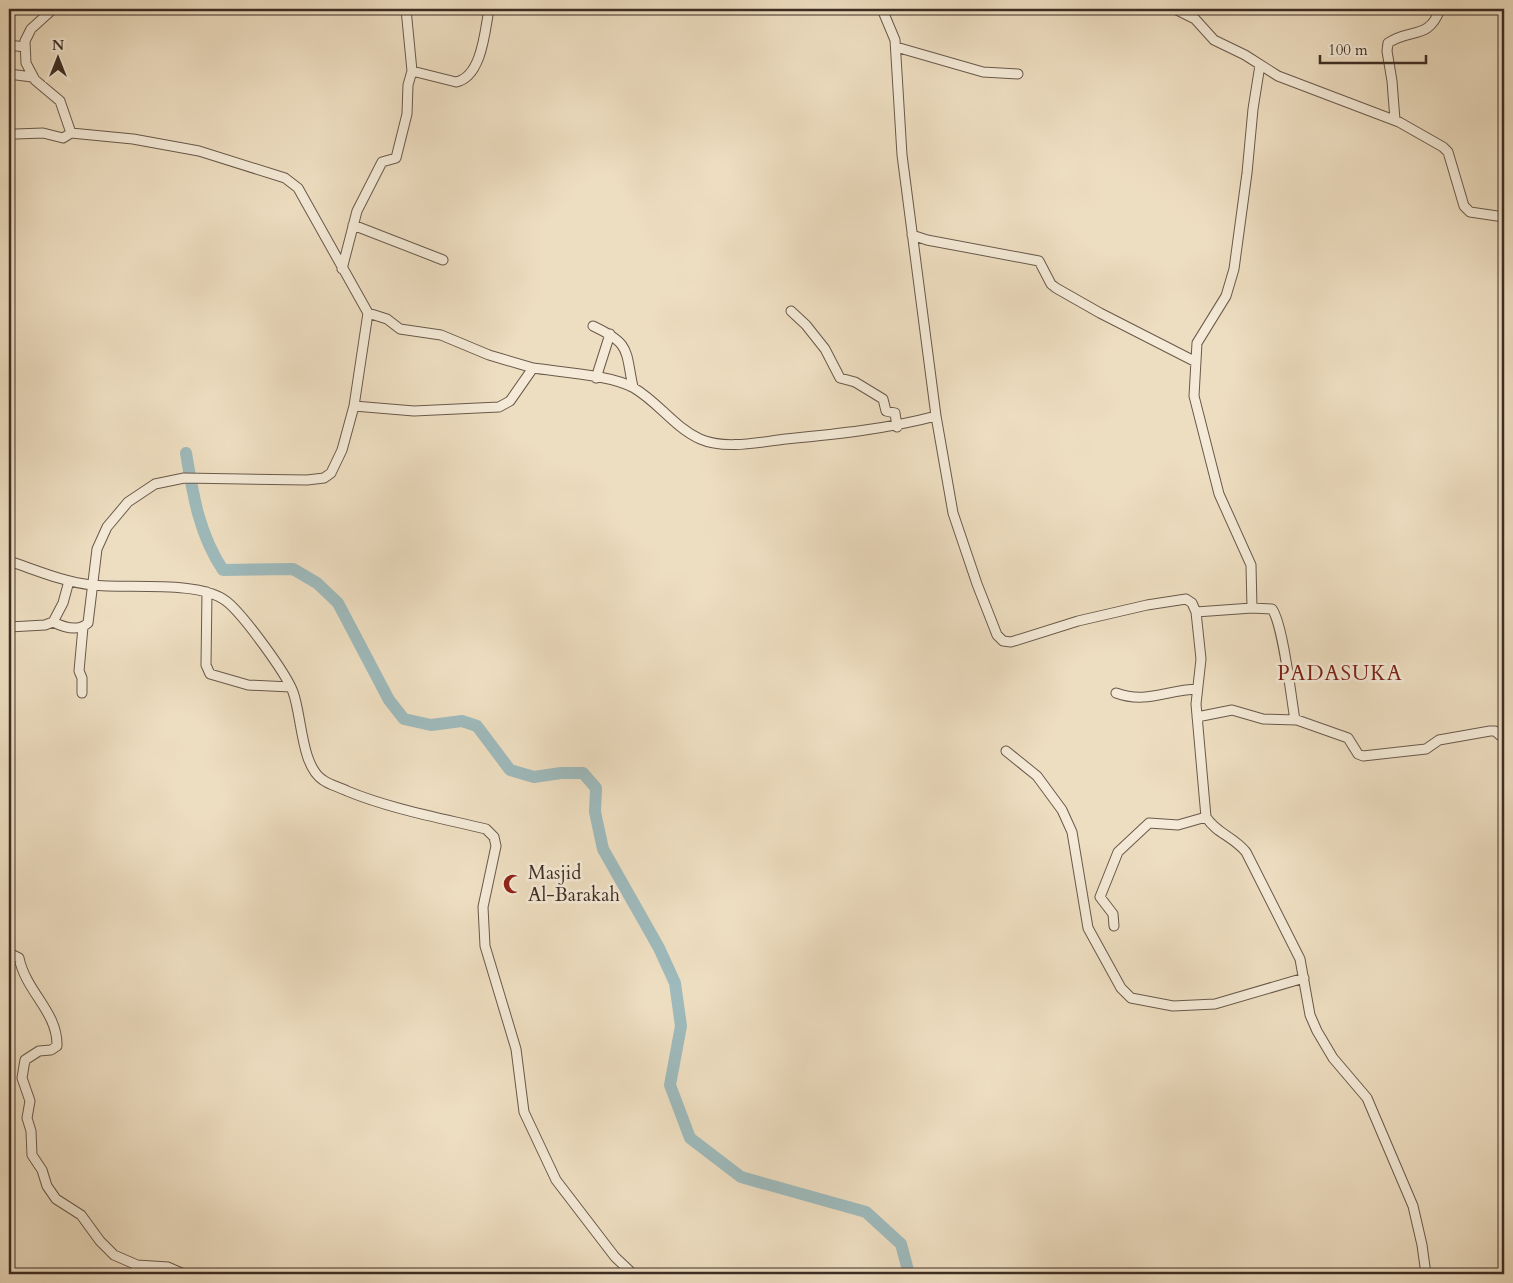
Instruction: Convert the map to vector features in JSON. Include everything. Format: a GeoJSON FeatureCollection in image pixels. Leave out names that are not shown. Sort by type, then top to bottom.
{"type":"FeatureCollection","features":[{"type":"Feature","properties":{"kind":"street"},"geometry":{"type":"LineString","coordinates":[[53,9],[31,29],[25,47],[26,63],[32,77],[60,101],[71,133]]}},
{"type":"Feature","properties":{"kind":"street"},"geometry":{"type":"LineString","coordinates":[[342,269],[360,202],[382,162],[396,158],[407,114],[408,85],[412,71],[406,9]]}},
{"type":"Feature","properties":{"kind":"street"},"geometry":{"type":"LineString","coordinates":[[412,71],[456,82],[461,81],[475,66],[480,56],[489,9]]}},
{"type":"Feature","properties":{"kind":"street"},"geometry":{"type":"LineString","coordinates":[[882,9],[896,47],[902,155],[936,416],[953,513],[990,619],[997,635],[1003,641],[1020,640],[1078,621],[1174,600],[1189,600],[1196,612],[1201,658],[1197,689],[1197,717],[1206,817],[1212,828],[1238,842],[1246,852],[1264,893],[1300,959],[1310,1015],[1316,1031],[1333,1058],[1366,1098],[1412,1206],[1422,1245],[1426,1274]]}},
{"type":"Feature","properties":{"kind":"street"},"geometry":{"type":"LineString","coordinates":[[1175,9],[1195,19],[1214,40],[1278,76],[1394,120],[1443,147],[1448,152],[1464,206],[1470,212],[1504,217]]}},
{"type":"Feature","properties":{"kind":"street"},"geometry":{"type":"LineString","coordinates":[[1394,120],[1392,81],[1386,51],[1388,43],[1395,38],[1422,32],[1432,26],[1440,9]]}},
{"type":"Feature","properties":{"kind":"street"},"geometry":{"type":"LineString","coordinates":[[9,45],[25,47]]}},
{"type":"Feature","properties":{"kind":"street"},"geometry":{"type":"LineString","coordinates":[[896,47],[983,72],[1018,74]]}},
{"type":"Feature","properties":{"kind":"street"},"geometry":{"type":"LineString","coordinates":[[1252,608],[1251,565],[1219,494],[1195,406],[1198,338],[1226,296],[1234,269],[1260,65]]}},
{"type":"Feature","properties":{"kind":"street"},"geometry":{"type":"LineString","coordinates":[[9,74],[32,77]]}},
{"type":"Feature","properties":{"kind":"street"},"geometry":{"type":"LineString","coordinates":[[16,134],[43,133],[63,138],[71,133],[134,140],[199,151],[285,178],[298,188],[368,313],[354,406],[342,450],[331,473],[324,478],[307,480],[184,478],[155,484],[128,502],[107,527],[97,549],[88,623],[83,627],[63,627],[53,622]]}},
{"type":"Feature","properties":{"kind":"street"},"geometry":{"type":"LineString","coordinates":[[353,225],[443,260]]}},
{"type":"Feature","properties":{"kind":"street"},"geometry":{"type":"LineString","coordinates":[[912,235],[926,240],[1039,261],[1051,284],[1056,288],[1100,313],[1196,362]]}},
{"type":"Feature","properties":{"kind":"street"},"geometry":{"type":"LineString","coordinates":[[791,311],[825,349],[840,378],[855,382],[883,399],[886,411],[895,414],[897,427]]}},
{"type":"Feature","properties":{"kind":"street"},"geometry":{"type":"LineString","coordinates":[[368,313],[387,320],[400,329],[441,335],[489,355],[533,368],[596,378],[633,387],[681,428],[700,439],[713,443],[742,444],[897,427],[936,416]]}},
{"type":"Feature","properties":{"kind":"street"},"geometry":{"type":"LineString","coordinates":[[593,326],[621,341],[626,350],[633,387]]}},
{"type":"Feature","properties":{"kind":"street"},"geometry":{"type":"LineString","coordinates":[[596,378],[610,334]]}},
{"type":"Feature","properties":{"kind":"street"},"geometry":{"type":"LineString","coordinates":[[354,406],[414,411],[500,407],[510,401],[533,368]]}},
{"type":"Feature","properties":{"kind":"street"},"geometry":{"type":"LineString","coordinates":[[9,561],[69,581],[92,585],[170,587],[207,592],[228,602],[259,639],[290,687],[299,713],[311,767],[323,780],[366,799],[486,829],[494,837],[495,857],[483,907],[485,946],[516,1049],[524,1112],[556,1180],[606,1246],[632,1274]]}},
{"type":"Feature","properties":{"kind":"street"},"geometry":{"type":"LineString","coordinates":[[9,627],[45,625],[53,622],[63,603],[69,581]]}},
{"type":"Feature","properties":{"kind":"street"},"geometry":{"type":"LineString","coordinates":[[207,592],[206,665],[210,674],[248,685],[290,687]]}},
{"type":"Feature","properties":{"kind":"street"},"geometry":{"type":"LineString","coordinates":[[1196,612],[1271,608],[1276,615],[1295,720]]}},
{"type":"Feature","properties":{"kind":"street"},"geometry":{"type":"LineString","coordinates":[[82,692],[82,678],[78,671],[83,627]]}},
{"type":"Feature","properties":{"kind":"street"},"geometry":{"type":"LineString","coordinates":[[1116,694],[1127,697],[1147,698],[1176,690],[1197,689]]}},
{"type":"Feature","properties":{"kind":"street"},"geometry":{"type":"LineString","coordinates":[[1197,717],[1232,710],[1264,719],[1295,720],[1348,738],[1362,756],[1426,749],[1440,740],[1492,731],[1503,734]]}},
{"type":"Feature","properties":{"kind":"street"},"geometry":{"type":"LineString","coordinates":[[1006,752],[1037,776],[1062,810],[1072,832],[1088,928],[1121,988],[1132,998],[1173,1006],[1215,1004],[1304,978]]}},
{"type":"Feature","properties":{"kind":"street"},"geometry":{"type":"LineString","coordinates":[[1114,926],[1113,914],[1100,897],[1119,850],[1149,823],[1174,825],[1206,817]]}},
{"type":"Feature","properties":{"kind":"street"},"geometry":{"type":"LineString","coordinates":[[9,953],[19,958],[26,982],[52,1018],[57,1042],[57,1046],[52,1050],[39,1051],[25,1060],[22,1076],[30,1101],[27,1118],[31,1131],[32,1155],[42,1170],[47,1186],[57,1200],[81,1215],[101,1242],[114,1254],[137,1265],[168,1267],[184,1274]]}},
{"type":"Feature","properties":{"kind":"waterway"},"geometry":{"type":"LineString","coordinates":[[186,453],[198,514],[208,542],[223,570],[293,569],[317,583],[338,603],[389,700],[404,719],[431,725],[462,721],[477,726],[510,770],[534,777],[561,773],[583,773],[596,788],[595,812],[603,849],[659,948],[675,983],[681,1026],[670,1085],[690,1138],[741,1177],[866,1212],[901,1244],[909,1274]]}},
{"type":"Feature","properties":{"kind":"place","name":"Masjid Al-Barakah"},"geometry":{"type":"Point","coordinates":[513,884]}},
{"type":"Feature","properties":{"kind":"district","name":"PADASUKA"},"geometry":{"type":"Point","coordinates":[1340,673]}}]}
